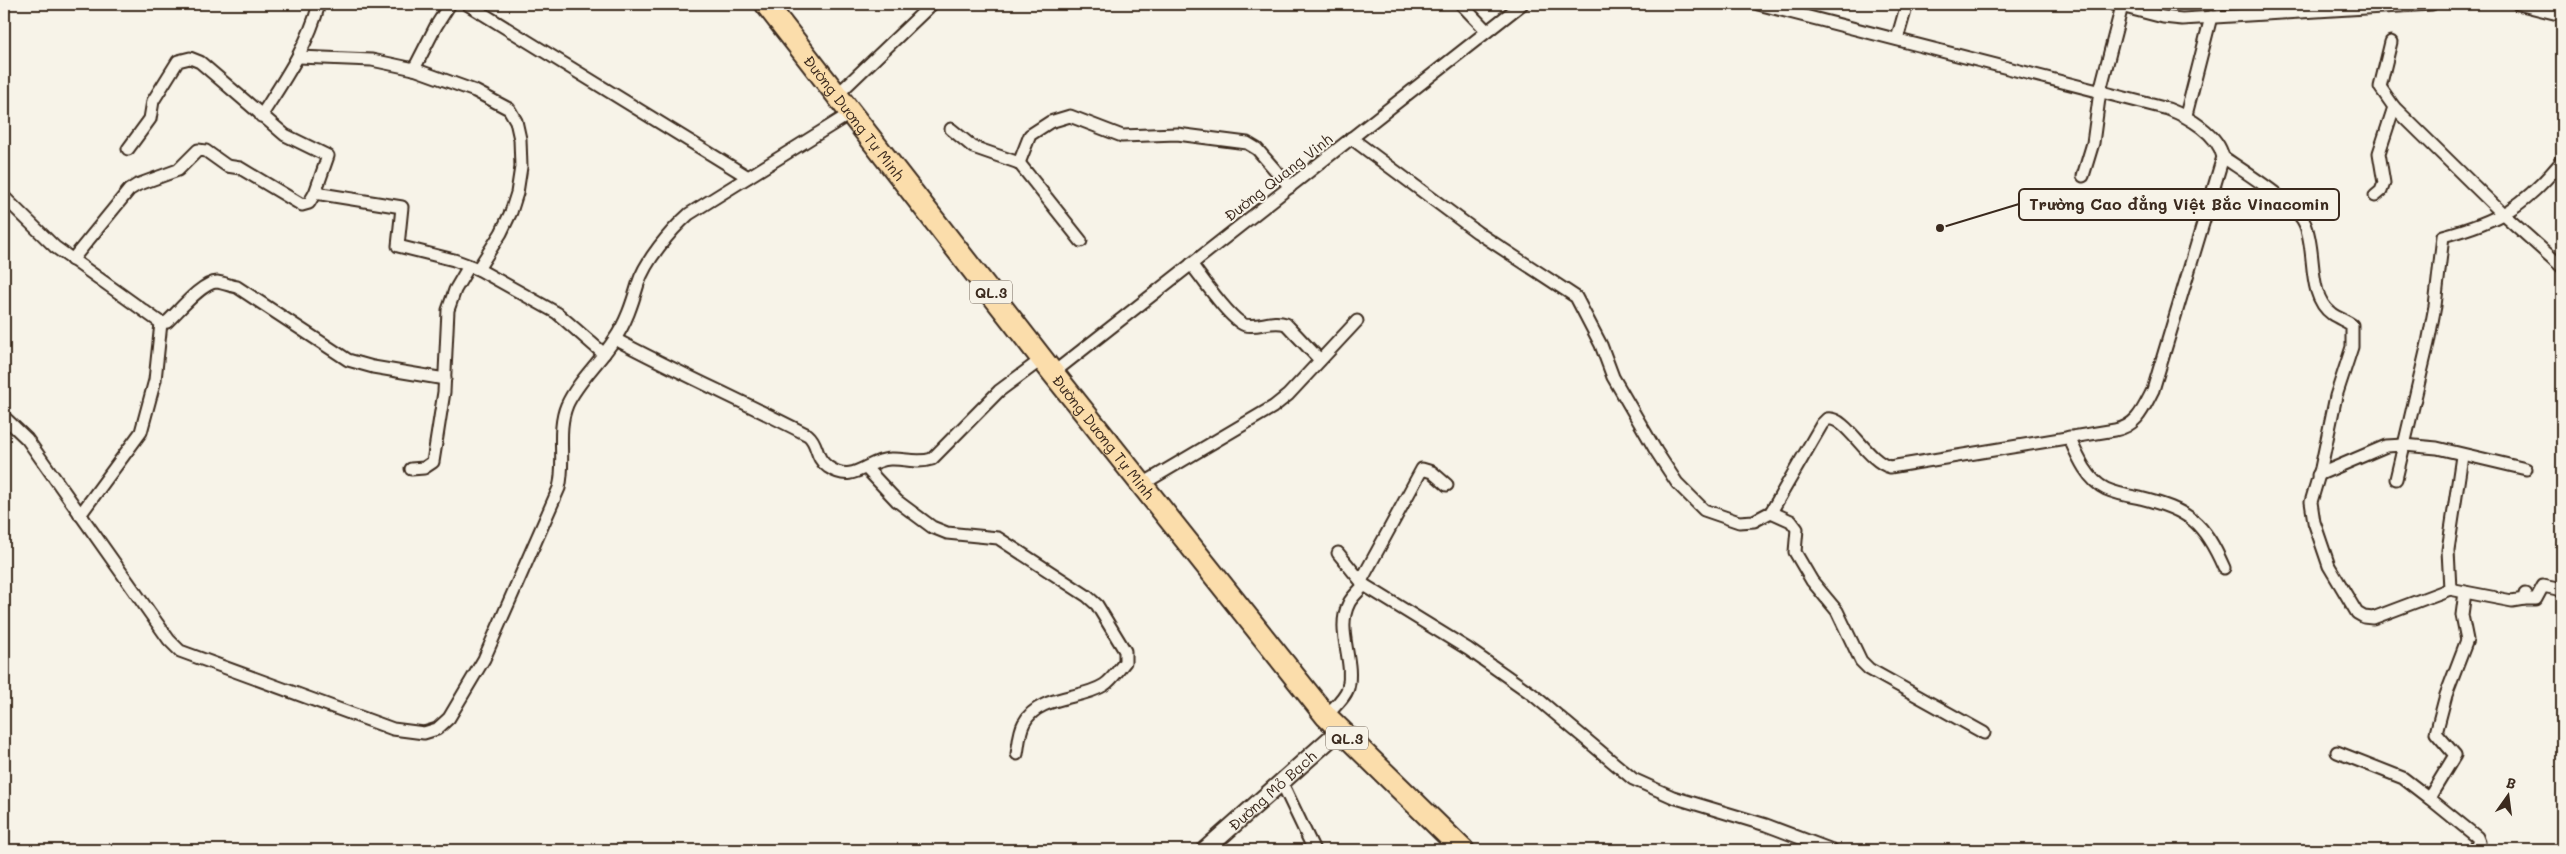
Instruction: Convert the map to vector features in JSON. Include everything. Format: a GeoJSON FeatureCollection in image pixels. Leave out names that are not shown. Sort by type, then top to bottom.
{"type":"FeatureCollection","features":[{"type":"Feature","properties":{"kind":"highway","name":"Đường Dương Tự Minh"},"geometry":{"type":"LineString","coordinates":[[766,4],[1047,366],[1333,723],[1463,850]]}},
{"type":"Feature","properties":{"kind":"street"},"geometry":{"type":"LineString","coordinates":[[261,116],[299,58],[314,23],[319,4]]}},
{"type":"Feature","properties":{"kind":"street"},"geometry":{"type":"LineString","coordinates":[[414,69],[436,26],[450,4]]}},
{"type":"Feature","properties":{"kind":"street"},"geometry":{"type":"LineString","coordinates":[[467,4],[748,177]]}},
{"type":"Feature","properties":{"kind":"street"},"geometry":{"type":"LineString","coordinates":[[837,95],[932,4]]}},
{"type":"Feature","properties":{"kind":"street"},"geometry":{"type":"LineString","coordinates":[[1461,4],[1486,31]]}},
{"type":"Feature","properties":{"kind":"street","name":"Đường Quang Vinh"},"geometry":{"type":"LineString","coordinates":[[616,339],[686,376],[713,386],[808,436],[812,439],[817,457],[829,468],[846,473],[854,473],[882,460],[923,462],[932,459],[999,391],[1047,366],[1191,264],[1522,4]]}},
{"type":"Feature","properties":{"kind":"street"},"geometry":{"type":"LineString","coordinates":[[1758,4],[2100,91],[2186,116],[2216,141],[2223,156],[2297,211],[2306,225],[2318,291],[2323,305],[2333,314],[2352,325],[2352,347],[2336,396],[2311,502],[2314,522],[2329,566],[2357,613],[2364,617],[2373,618],[2450,589],[2512,601],[2525,596],[2536,599],[2542,586],[2562,590]]}},
{"type":"Feature","properties":{"kind":"street"},"geometry":{"type":"LineString","coordinates":[[1897,39],[1907,4]]}},
{"type":"Feature","properties":{"kind":"street"},"geometry":{"type":"LineString","coordinates":[[2083,176],[2093,143],[2100,91],[2117,5],[2163,17],[2211,17],[2356,6],[2432,4]]}},
{"type":"Feature","properties":{"kind":"street"},"geometry":{"type":"LineString","coordinates":[[2518,4],[2562,15]]}},
{"type":"Feature","properties":{"kind":"street"},"geometry":{"type":"LineString","coordinates":[[2186,116],[2211,17]]}},
{"type":"Feature","properties":{"kind":"street"},"geometry":{"type":"LineString","coordinates":[[2391,42],[2380,87],[2394,107],[2502,214],[2562,267]]}},
{"type":"Feature","properties":{"kind":"street"},"geometry":{"type":"LineString","coordinates":[[72,260],[129,190],[136,185],[178,170],[198,150],[206,151],[227,166],[240,168],[302,205],[310,202],[315,193],[328,156],[285,135],[200,62],[184,58],[178,60],[153,101],[150,118],[128,150]]}},
{"type":"Feature","properties":{"kind":"street"},"geometry":{"type":"LineString","coordinates":[[299,58],[372,60],[414,69],[494,100],[509,109],[516,120],[520,138],[521,167],[511,212],[500,233],[455,290],[448,310],[445,379],[433,462],[424,468],[411,470]]}},
{"type":"Feature","properties":{"kind":"street"},"geometry":{"type":"LineString","coordinates":[[2374,196],[2381,191],[2384,183],[2379,154],[2394,107]]}},
{"type":"Feature","properties":{"kind":"street"},"geometry":{"type":"LineString","coordinates":[[4,417],[27,439],[169,640],[180,651],[393,729],[424,733],[437,729],[449,718],[484,659],[559,488],[562,474],[562,426],[568,405],[616,339],[634,302],[638,285],[648,264],[678,223],[689,214],[851,113]]}},
{"type":"Feature","properties":{"kind":"street"},"geometry":{"type":"LineString","coordinates":[[1020,162],[1030,135],[1050,122],[1070,116],[1122,136],[1177,134],[1247,143],[1257,149],[1290,186]]}},
{"type":"Feature","properties":{"kind":"street"},"geometry":{"type":"LineString","coordinates":[[951,129],[973,147],[1020,162],[1081,241]]}},
{"type":"Feature","properties":{"kind":"street"},"geometry":{"type":"LineString","coordinates":[[1351,138],[1478,232],[1576,296],[1601,345],[1613,377],[1677,483],[1704,510],[1739,522],[1754,521],[1771,512],[1822,424],[1827,419],[1838,421],[1874,460],[1890,467],[2124,429],[2131,426],[2141,413],[2152,390],[2223,156]]}},
{"type":"Feature","properties":{"kind":"street"},"geometry":{"type":"LineString","coordinates":[[2396,479],[2435,306],[2442,236],[2490,222],[2542,186],[2562,161]]}},
{"type":"Feature","properties":{"kind":"street"},"geometry":{"type":"LineString","coordinates":[[315,193],[402,207],[398,246],[473,267],[557,313],[604,354]]}},
{"type":"Feature","properties":{"kind":"street"},"geometry":{"type":"LineString","coordinates":[[4,197],[41,235],[72,260],[161,323],[167,322],[206,285],[218,282],[237,287],[357,364],[445,379]]}},
{"type":"Feature","properties":{"kind":"street"},"geometry":{"type":"LineString","coordinates":[[1191,264],[1237,321],[1254,326],[1279,322],[1286,324],[1320,360]]}},
{"type":"Feature","properties":{"kind":"street"},"geometry":{"type":"LineString","coordinates":[[1141,485],[1272,407],[1288,395],[1357,321]]}},
{"type":"Feature","properties":{"kind":"street"},"geometry":{"type":"LineString","coordinates":[[80,514],[141,432],[155,380],[161,323]]}},
{"type":"Feature","properties":{"kind":"street"},"geometry":{"type":"LineString","coordinates":[[2069,437],[2080,462],[2096,481],[2106,489],[2161,503],[2182,512],[2212,540],[2224,568]]}},
{"type":"Feature","properties":{"kind":"street"},"geometry":{"type":"LineString","coordinates":[[2318,475],[2386,446],[2404,445],[2437,448],[2462,456],[2486,458],[2526,469]]}},
{"type":"Feature","properties":{"kind":"street"},"geometry":{"type":"LineString","coordinates":[[2450,589],[2448,550],[2462,456]]}},
{"type":"Feature","properties":{"kind":"street"},"geometry":{"type":"LineString","coordinates":[[866,468],[897,501],[932,527],[948,533],[998,538],[1078,589],[1097,605],[1125,651],[1125,662],[1105,684],[1093,691],[1046,704],[1033,712],[1025,721],[1017,754]]}},
{"type":"Feature","properties":{"kind":"street"},"geometry":{"type":"LineString","coordinates":[[1333,723],[1347,690],[1349,666],[1344,629],[1349,603],[1363,583],[1422,470],[1432,472],[1447,485]]}},
{"type":"Feature","properties":{"kind":"street"},"geometry":{"type":"LineString","coordinates":[[1771,512],[1791,521],[1796,529],[1795,552],[1812,581],[1837,611],[1861,661],[1869,669],[1984,733]]}},
{"type":"Feature","properties":{"kind":"street"},"geometry":{"type":"LineString","coordinates":[[1338,553],[1363,583],[1468,649],[1532,694],[1633,779],[1674,797],[1766,825],[1832,850]]}},
{"type":"Feature","properties":{"kind":"street"},"geometry":{"type":"LineString","coordinates":[[2429,798],[2454,755],[2436,733],[2446,695],[2466,640],[2462,615],[2465,592]]}},
{"type":"Feature","properties":{"kind":"street","name":"Đường Mỏ Bạch"},"geometry":{"type":"LineString","coordinates":[[1205,850],[1282,783],[1333,723]]}},
{"type":"Feature","properties":{"kind":"street"},"geometry":{"type":"LineString","coordinates":[[2337,752],[2403,778],[2477,837],[2479,842],[2474,850]]}},
{"type":"Feature","properties":{"kind":"street"},"geometry":{"type":"LineString","coordinates":[[1282,783],[1314,850]]}},
{"type":"Feature","properties":{"kind":"place","name":"Trường Cao đẳng Việt Bắc Vinacomin"},"geometry":{"type":"Point","coordinates":[1940,228]}}]}
